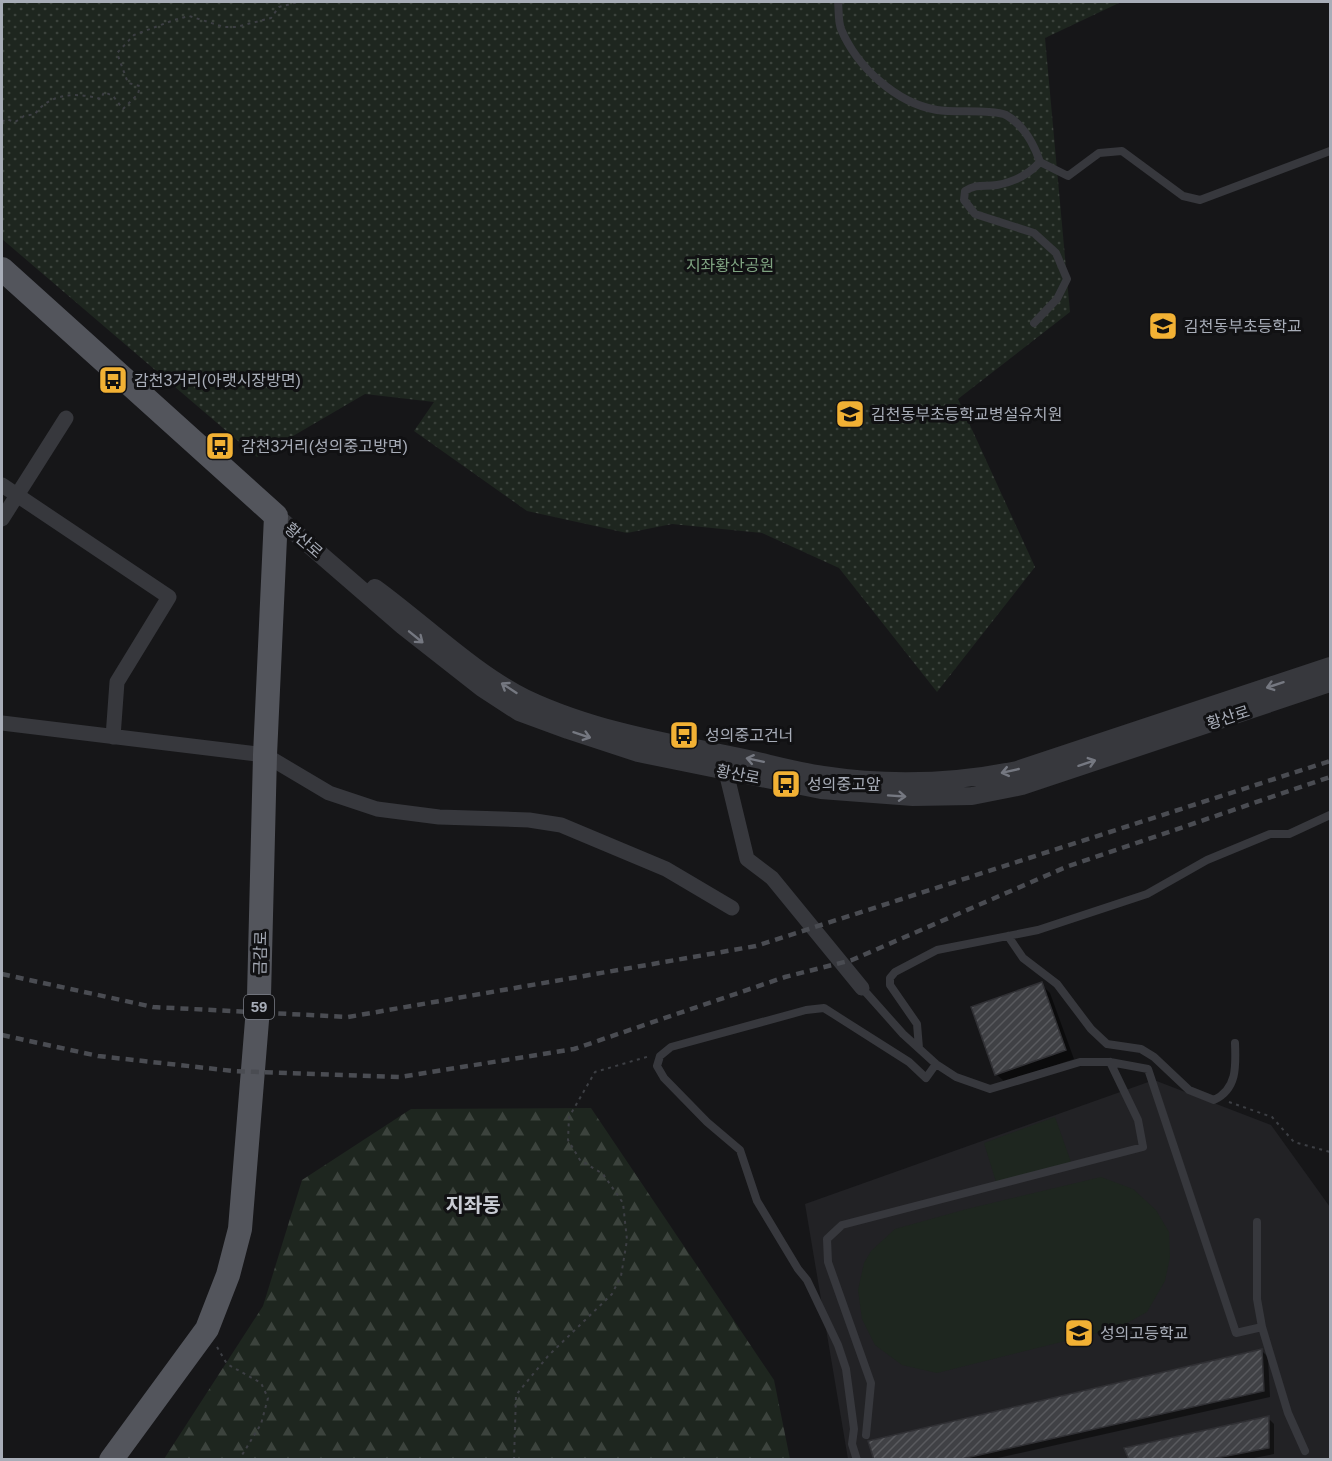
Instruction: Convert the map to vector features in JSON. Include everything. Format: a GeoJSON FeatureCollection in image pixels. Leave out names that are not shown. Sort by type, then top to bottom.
{"type":"FeatureCollection","features":[{"type":"Feature","properties":{"kind":"main road","name":"황산로"},"geometry":{"type":"LineString","coordinates":[[2,269],[276,516]]}},
{"type":"Feature","properties":{"kind":"main road","name":"금감로"},"geometry":{"type":"LineString","coordinates":[[111,1460],[207,1329],[228,1275],[240,1229],[246,1186],[259,996],[265,755],[276,516]]}},
{"type":"Feature","properties":{"kind":"street"},"geometry":{"type":"LineString","coordinates":[[2,519],[66,417]]}},
{"type":"Feature","properties":{"kind":"street"},"geometry":{"type":"LineString","coordinates":[[2,485],[169,597],[117,682],[113,737]]}},
{"type":"Feature","properties":{"kind":"street","name":"황산로"},"geometry":{"type":"LineString","coordinates":[[276,516],[411,614],[488,675],[524,697],[640,737],[822,775],[917,782],[970,780],[1017,770],[1330,666]]}},
{"type":"Feature","properties":{"kind":"street","name":"황산로"},"geometry":{"type":"LineString","coordinates":[[276,516],[420,640],[482,688],[519,712],[638,753],[831,791],[913,797],[972,796],[1022,786],[1330,683]]}},
{"type":"Feature","properties":{"kind":"street"},"geometry":{"type":"LineString","coordinates":[[2,723],[265,755],[329,793],[377,809],[439,817],[529,820],[561,825],[666,868],[732,908]]}},
{"type":"Feature","properties":{"kind":"street"},"geometry":{"type":"LineString","coordinates":[[726,772],[747,859],[772,878],[862,988]]}},
{"type":"Feature","properties":{"kind":"lane"},"geometry":{"type":"LineString","coordinates":[[838,2],[840,27],[856,55],[877,78],[905,99],[936,110],[1004,114],[1020,124],[1035,147],[1040,162],[1068,176],[1099,153],[1122,151],[1183,196],[1200,200],[1330,151]]}},
{"type":"Feature","properties":{"kind":"lane"},"geometry":{"type":"LineString","coordinates":[[1034,323],[1057,299],[1066,279],[1056,253],[1034,233],[975,214],[964,200],[965,191],[975,184],[998,185],[1030,173],[1040,162]]}},
{"type":"Feature","properties":{"kind":"lane"},"geometry":{"type":"LineString","coordinates":[[919,1048],[917,1024],[894,994],[890,978],[895,972],[937,950],[1065,922],[1147,894],[1207,860],[1270,834],[1289,834],[1330,815]]}},
{"type":"Feature","properties":{"kind":"lane"},"geometry":{"type":"LineString","coordinates":[[1008,936],[1023,958],[1057,984],[1091,1029],[1107,1044],[1141,1049],[1154,1057],[1189,1089],[1214,1100],[1230,1089],[1236,1067],[1235,1043]]}},
{"type":"Feature","properties":{"kind":"lane"},"geometry":{"type":"LineString","coordinates":[[862,988],[936,1064],[956,1077],[990,1089],[1080,1062],[1110,1062],[1148,1069],[1236,1333],[1262,1327]]}},
{"type":"Feature","properties":{"kind":"lane"},"geometry":{"type":"LineString","coordinates":[[857,1460],[852,1444],[854,1429],[846,1369],[838,1345],[807,1280],[757,1201],[740,1150],[707,1122],[664,1078],[657,1066],[659,1058],[671,1047],[806,1010],[824,1008],[909,1062],[926,1078],[936,1064]]}},
{"type":"Feature","properties":{"kind":"lane"},"geometry":{"type":"LineString","coordinates":[[866,1435],[871,1383],[828,1262],[827,1239],[842,1225],[1143,1147],[1138,1120],[1110,1062]]}},
{"type":"Feature","properties":{"kind":"lane"},"geometry":{"type":"LineString","coordinates":[[1257,1222],[1257,1299],[1262,1327],[1287,1413],[1305,1451]]}},
{"type":"Feature","properties":{"kind":"path"},"geometry":{"type":"LineString","coordinates":[[2,122],[6,119],[15,122],[24,116],[34,114],[41,106],[54,99],[69,94],[101,99],[105,92],[113,96],[123,109],[135,99],[140,86],[128,83],[117,52],[134,35],[189,16],[224,27],[236,27],[271,18],[279,7],[298,2]]}},
{"type":"Feature","properties":{"kind":"path"},"geometry":{"type":"LineString","coordinates":[[514,1460],[516,1395],[548,1356],[612,1294],[621,1276],[627,1240],[623,1203],[603,1174],[575,1154],[568,1140],[569,1117],[595,1072],[645,1056],[659,1058]]}},
{"type":"Feature","properties":{"kind":"path"},"geometry":{"type":"LineString","coordinates":[[1214,1100],[1226,1101],[1272,1117],[1294,1142],[1330,1152]]}},
{"type":"Feature","properties":{"kind":"path"},"geometry":{"type":"LineString","coordinates":[[207,1329],[227,1364],[261,1383],[268,1398],[261,1424],[239,1460]]}},
{"type":"Feature","properties":{"kind":"shaded area","name":"성의고등학교"},"geometry":{"type":"Polygon","coordinates":[[[1154,1080],[1271,1125],[1330,1207],[1330,1459],[848,1459],[805,1204],[1154,1080]]]}},
{"type":"Feature","properties":{"kind":"green space","name":"지좌황산공원"},"geometry":{"type":"Polygon","coordinates":[[[2,2],[1121,2],[1045,38],[1070,312],[958,399],[1035,567],[937,692],[839,568],[762,533],[672,524],[627,533],[527,511],[414,431],[434,402],[365,394],[257,457],[2,239],[2,2]]]}},
{"type":"Feature","properties":{"kind":"green space"},"geometry":{"type":"Polygon","coordinates":[[[591,1108],[774,1380],[790,1459],[164,1459],[263,1306],[302,1180],[411,1109],[591,1108]]]}},
{"type":"Feature","properties":{"kind":"green space"},"geometry":{"type":"Polygon","coordinates":[[[1055,1117],[1071,1162],[996,1182],[984,1143],[1055,1117]]]}},
{"type":"Feature","properties":{"kind":"green space"},"geometry":{"type":"Polygon","coordinates":[[[1101,1177],[1133,1189],[1156,1210],[1169,1232],[1170,1257],[1165,1281],[1147,1312],[1118,1328],[937,1373],[902,1365],[875,1345],[862,1319],[858,1290],[864,1263],[871,1251],[895,1229],[1101,1177]]]}},
{"type":"Feature","properties":{"kind":"building"},"geometry":{"type":"Polygon","coordinates":[[[1042,982],[1066,1050],[995,1075],[971,1007],[1042,982]]]}},
{"type":"Feature","properties":{"kind":"building"},"geometry":{"type":"Polygon","coordinates":[[[1262,1349],[1264,1391],[957,1460],[874,1460],[868,1441],[1262,1349]]]}},
{"type":"Feature","properties":{"kind":"building"},"geometry":{"type":"Polygon","coordinates":[[[1269,1416],[1269,1448],[1206,1460],[1129,1460],[1124,1448],[1269,1416]]]}},
{"type":"Feature","properties":{"kind":"railway"},"geometry":{"type":"LineString","coordinates":[[2,974],[153,1007],[348,1017],[756,946],[1330,761]]}},
{"type":"Feature","properties":{"kind":"railway"},"geometry":{"type":"LineString","coordinates":[[2,1035],[98,1056],[233,1071],[400,1077],[574,1049],[785,977],[852,960],[1066,867],[1330,777]]}},
{"type":"Feature","properties":{"kind":"place","name":"김천동부초등학교"},"geometry":{"type":"Point","coordinates":[1163,326]}},
{"type":"Feature","properties":{"kind":"place","name":"감천3거리(아랫시장방면)"},"geometry":{"type":"Point","coordinates":[113,380]}},
{"type":"Feature","properties":{"kind":"place","name":"김천동부초등학교병설유치원"},"geometry":{"type":"Point","coordinates":[850,414]}},
{"type":"Feature","properties":{"kind":"place","name":"감천3거리(성의중고방면)"},"geometry":{"type":"Point","coordinates":[220,446]}},
{"type":"Feature","properties":{"kind":"place","name":"성의중고건너"},"geometry":{"type":"Point","coordinates":[684,735]}},
{"type":"Feature","properties":{"kind":"place","name":"성의중고앞"},"geometry":{"type":"Point","coordinates":[786,784]}},
{"type":"Feature","properties":{"kind":"place","name":"성의고등학교"},"geometry":{"type":"Point","coordinates":[1079,1333]}},
{"type":"Feature","properties":{"kind":"district","name":"지좌동"},"geometry":{"type":"Point","coordinates":[473,1205]}}]}
